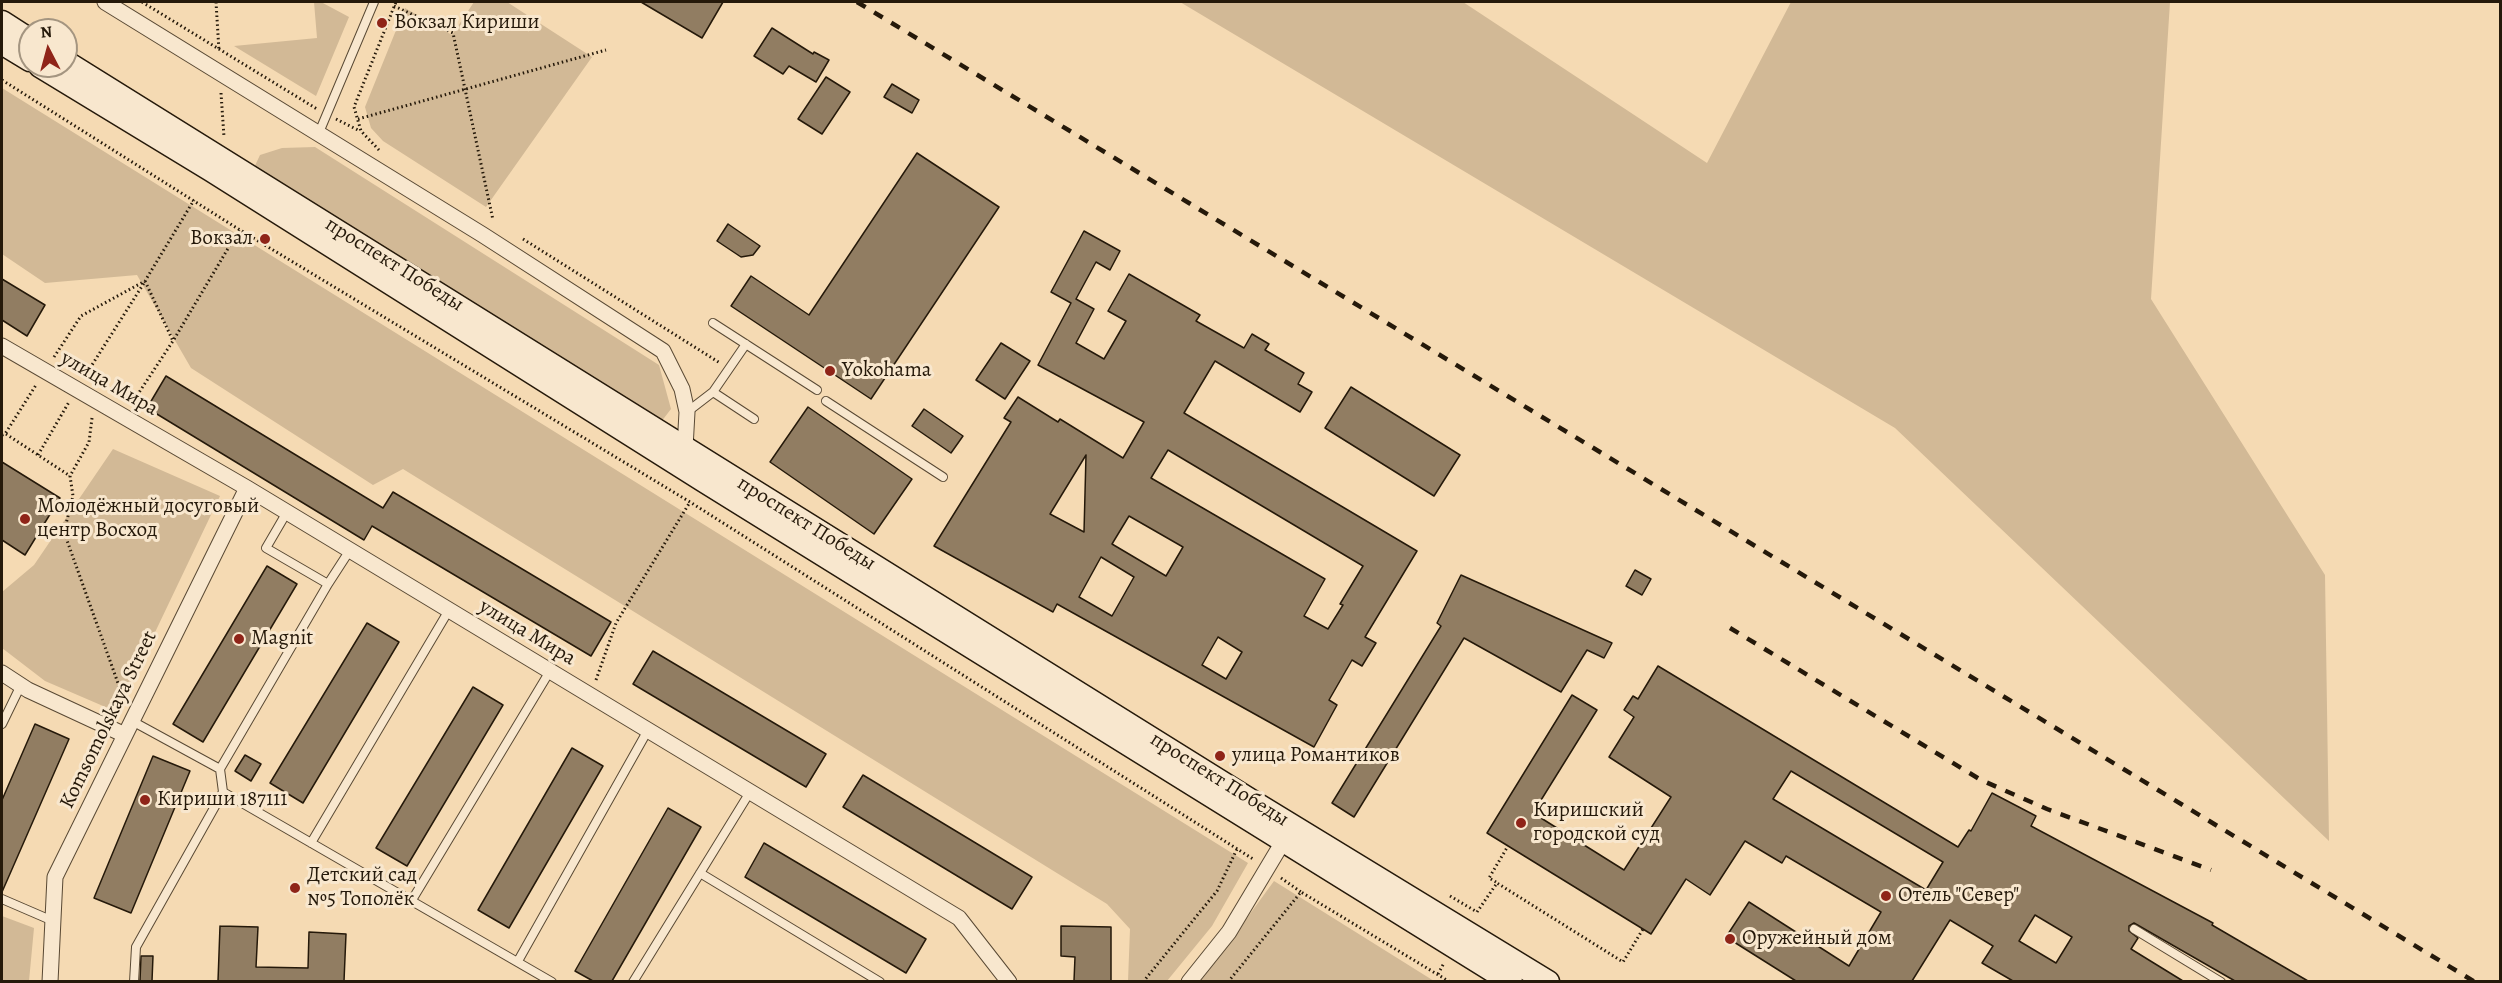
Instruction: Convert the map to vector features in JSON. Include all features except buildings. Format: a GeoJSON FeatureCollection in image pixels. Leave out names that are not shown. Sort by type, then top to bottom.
{"type":"FeatureCollection","features":[{"type":"Feature","properties":{"kind":"main road"},"geometry":{"type":"LineString","coordinates":[[2,22],[18,32]]}},
{"type":"Feature","properties":{"kind":"main road"},"geometry":{"type":"LineString","coordinates":[[2,43],[18,53]]}},
{"type":"Feature","properties":{"kind":"main road","name":"проспект Победы"},"geometry":{"type":"LineString","coordinates":[[78,69],[219,155],[679,455]]}},
{"type":"Feature","properties":{"kind":"main road","name":"проспект Победы"},"geometry":{"type":"LineString","coordinates":[[60,78],[679,455],[1288,833],[1511,981]]}},
{"type":"Feature","properties":{"kind":"main road","name":"проспект Победы"},"geometry":{"type":"LineString","coordinates":[[1288,833],[1548,981]]}},
{"type":"Feature","properties":{"kind":"street"},"geometry":{"type":"LineString","coordinates":[[105,2],[483,235],[663,351],[682,389],[687,412],[679,455]]}},
{"type":"Feature","properties":{"kind":"street","name":"улица Мира"},"geometry":{"type":"LineString","coordinates":[[2,346],[247,488],[959,918],[1009,981]]}},
{"type":"Feature","properties":{"kind":"street","name":"Komsomolskaya Street"},"geometry":{"type":"LineString","coordinates":[[50,981],[55,877],[247,488]]}},
{"type":"Feature","properties":{"kind":"street"},"geometry":{"type":"LineString","coordinates":[[2,673],[21,685],[129,728]]}},
{"type":"Feature","properties":{"kind":"street"},"geometry":{"type":"LineString","coordinates":[[1189,981],[1229,932],[1288,833]]}},
{"type":"Feature","properties":{"kind":"lane"},"geometry":{"type":"LineString","coordinates":[[318,135],[374,2]]}},
{"type":"Feature","properties":{"kind":"lane"},"geometry":{"type":"LineString","coordinates":[[713,323],[817,390]]}},
{"type":"Feature","properties":{"kind":"lane"},"geometry":{"type":"LineString","coordinates":[[687,412],[713,392],[746,344]]}},
{"type":"Feature","properties":{"kind":"lane"},"geometry":{"type":"LineString","coordinates":[[713,392],[754,419]]}},
{"type":"Feature","properties":{"kind":"lane"},"geometry":{"type":"LineString","coordinates":[[826,401],[943,477]]}},
{"type":"Feature","properties":{"kind":"lane"},"geometry":{"type":"LineString","coordinates":[[287,512],[266,548],[328,584]]}},
{"type":"Feature","properties":{"kind":"lane"},"geometry":{"type":"LineString","coordinates":[[134,981],[136,947],[223,792],[220,769],[350,550]]}},
{"type":"Feature","properties":{"kind":"lane"},"geometry":{"type":"LineString","coordinates":[[311,843],[449,610]]}},
{"type":"Feature","properties":{"kind":"lane"},"geometry":{"type":"LineString","coordinates":[[412,900],[549,671]]}},
{"type":"Feature","properties":{"kind":"lane"},"geometry":{"type":"LineString","coordinates":[[2,724],[21,685]]}},
{"type":"Feature","properties":{"kind":"lane"},"geometry":{"type":"LineString","coordinates":[[129,728],[220,769]]}},
{"type":"Feature","properties":{"kind":"lane"},"geometry":{"type":"LineString","coordinates":[[518,961],[648,730]]}},
{"type":"Feature","properties":{"kind":"lane"},"geometry":{"type":"LineString","coordinates":[[223,792],[552,981]]}},
{"type":"Feature","properties":{"kind":"lane"},"geometry":{"type":"LineString","coordinates":[[633,981],[750,792]]}},
{"type":"Feature","properties":{"kind":"lane"},"geometry":{"type":"LineString","coordinates":[[700,873],[880,981]]}},
{"type":"Feature","properties":{"kind":"lane"},"geometry":{"type":"LineString","coordinates":[[2,900],[53,921]]}},
{"type":"Feature","properties":{"kind":"lane"},"geometry":{"type":"LineString","coordinates":[[2134,929],[2221,981]]}},
{"type":"Feature","properties":{"kind":"path"},"geometry":{"type":"LineString","coordinates":[[142,2],[318,109]]}},
{"type":"Feature","properties":{"kind":"path"},"geometry":{"type":"LineString","coordinates":[[216,2],[219,57]]}},
{"type":"Feature","properties":{"kind":"path"},"geometry":{"type":"LineString","coordinates":[[361,131],[354,107],[395,4],[453,33],[493,220],[483,214]]}},
{"type":"Feature","properties":{"kind":"path"},"geometry":{"type":"LineString","coordinates":[[358,119],[606,50]]}},
{"type":"Feature","properties":{"kind":"path"},"geometry":{"type":"LineString","coordinates":[[2,80],[240,230],[690,502],[1237,849],[1217,891],[1143,981]]}},
{"type":"Feature","properties":{"kind":"path"},"geometry":{"type":"LineString","coordinates":[[221,94],[225,147]]}},
{"type":"Feature","properties":{"kind":"path"},"geometry":{"type":"LineString","coordinates":[[344,123],[361,131],[377,148],[387,154]]}},
{"type":"Feature","properties":{"kind":"path"},"geometry":{"type":"LineString","coordinates":[[38,455],[194,200]]}},
{"type":"Feature","properties":{"kind":"path"},"geometry":{"type":"LineString","coordinates":[[123,417],[173,341],[240,230]]}},
{"type":"Feature","properties":{"kind":"path"},"geometry":{"type":"LineString","coordinates":[[513,233],[729,369]]}},
{"type":"Feature","properties":{"kind":"path"},"geometry":{"type":"LineString","coordinates":[[145,281],[173,341]]}},
{"type":"Feature","properties":{"kind":"path"},"geometry":{"type":"LineString","coordinates":[[70,476],[3,434],[81,316],[145,281]]}},
{"type":"Feature","properties":{"kind":"path"},"geometry":{"type":"LineString","coordinates":[[94,401],[89,442],[70,476],[73,496],[64,531],[129,728]]}},
{"type":"Feature","properties":{"kind":"path"},"geometry":{"type":"LineString","coordinates":[[591,696],[616,622],[690,502]]}},
{"type":"Feature","properties":{"kind":"path"},"geometry":{"type":"LineString","coordinates":[[1508,846],[1489,878],[1623,962],[1643,929]]}},
{"type":"Feature","properties":{"kind":"path"},"geometry":{"type":"LineString","coordinates":[[1478,912],[1497,883]]}},
{"type":"Feature","properties":{"kind":"path"},"geometry":{"type":"LineString","coordinates":[[1228,981],[1301,891],[1450,981]]}},
{"type":"Feature","properties":{"kind":"shaded area"},"geometry":{"type":"Polygon","coordinates":[[[314,2],[321,2],[349,17],[316,96],[234,46],[317,38],[314,2]]]}},
{"type":"Feature","properties":{"kind":"shaded area"},"geometry":{"type":"Polygon","coordinates":[[[474,2],[507,2],[592,57],[486,207],[383,141],[371,128],[365,107],[405,8],[452,35],[474,2]]]}},
{"type":"Feature","properties":{"kind":"shaded area"},"geometry":{"type":"Polygon","coordinates":[[[1180,2],[1463,2],[1707,163],[1791,2],[2170,2],[2151,299],[2325,575],[2329,841],[1895,428],[1180,2]]]}},
{"type":"Feature","properties":{"kind":"shaded area"},"geometry":{"type":"Polygon","coordinates":[[[2,88],[1248,863],[1212,926],[1167,981],[1128,981],[1130,929],[1107,904],[403,469],[373,485],[191,368],[137,275],[45,283],[2,254],[2,88]]]}},
{"type":"Feature","properties":{"kind":"shaded area"},"geometry":{"type":"Polygon","coordinates":[[[315,147],[659,365],[671,409],[661,422],[253,170],[260,155],[282,148],[315,147]]]}},
{"type":"Feature","properties":{"kind":"shaded area"},"geometry":{"type":"Polygon","coordinates":[[[113,449],[220,496],[117,712],[45,681],[2,648],[2,592],[34,565],[113,449]]]}},
{"type":"Feature","properties":{"kind":"shaded area"},"geometry":{"type":"Polygon","coordinates":[[[1274,881],[1434,981],[1201,981],[1274,881]]]}},
{"type":"Feature","properties":{"kind":"shaded area"},"geometry":{"type":"Polygon","coordinates":[[[2,916],[34,928],[29,981],[2,981],[2,916]]]}},
{"type":"Feature","properties":{"kind":"railway"},"geometry":{"type":"LineString","coordinates":[[857,2],[2475,982]]}},
{"type":"Feature","properties":{"kind":"railway"},"geometry":{"type":"LineString","coordinates":[[1730,628],[1981,780],[2047,809],[2211,870]]}},
{"type":"Feature","properties":{"kind":"place","name":"Вокзал Кириши"},"geometry":{"type":"Point","coordinates":[382,23]}},
{"type":"Feature","properties":{"kind":"place","name":"Вокзал"},"geometry":{"type":"Point","coordinates":[265,239]}},
{"type":"Feature","properties":{"kind":"place","name":"Yokohama"},"geometry":{"type":"Point","coordinates":[830,371]}},
{"type":"Feature","properties":{"kind":"place","name":"Молодёжный досуговый центр Восход"},"geometry":{"type":"Point","coordinates":[25,519]}},
{"type":"Feature","properties":{"kind":"place","name":"Magnit"},"geometry":{"type":"Point","coordinates":[239,639]}},
{"type":"Feature","properties":{"kind":"place","name":"улица Романтиков"},"geometry":{"type":"Point","coordinates":[1220,756]}},
{"type":"Feature","properties":{"kind":"place","name":"Кириши 187111"},"geometry":{"type":"Point","coordinates":[145,800]}},
{"type":"Feature","properties":{"kind":"place","name":"Киришский городской суд"},"geometry":{"type":"Point","coordinates":[1521,823]}},
{"type":"Feature","properties":{"kind":"place","name":"Детский сад №5 Тополёк"},"geometry":{"type":"Point","coordinates":[295,888]}},
{"type":"Feature","properties":{"kind":"place","name":"Отель \"Север\""},"geometry":{"type":"Point","coordinates":[1886,896]}},
{"type":"Feature","properties":{"kind":"place","name":"Оружейный дом"},"geometry":{"type":"Point","coordinates":[1730,939]}}]}
